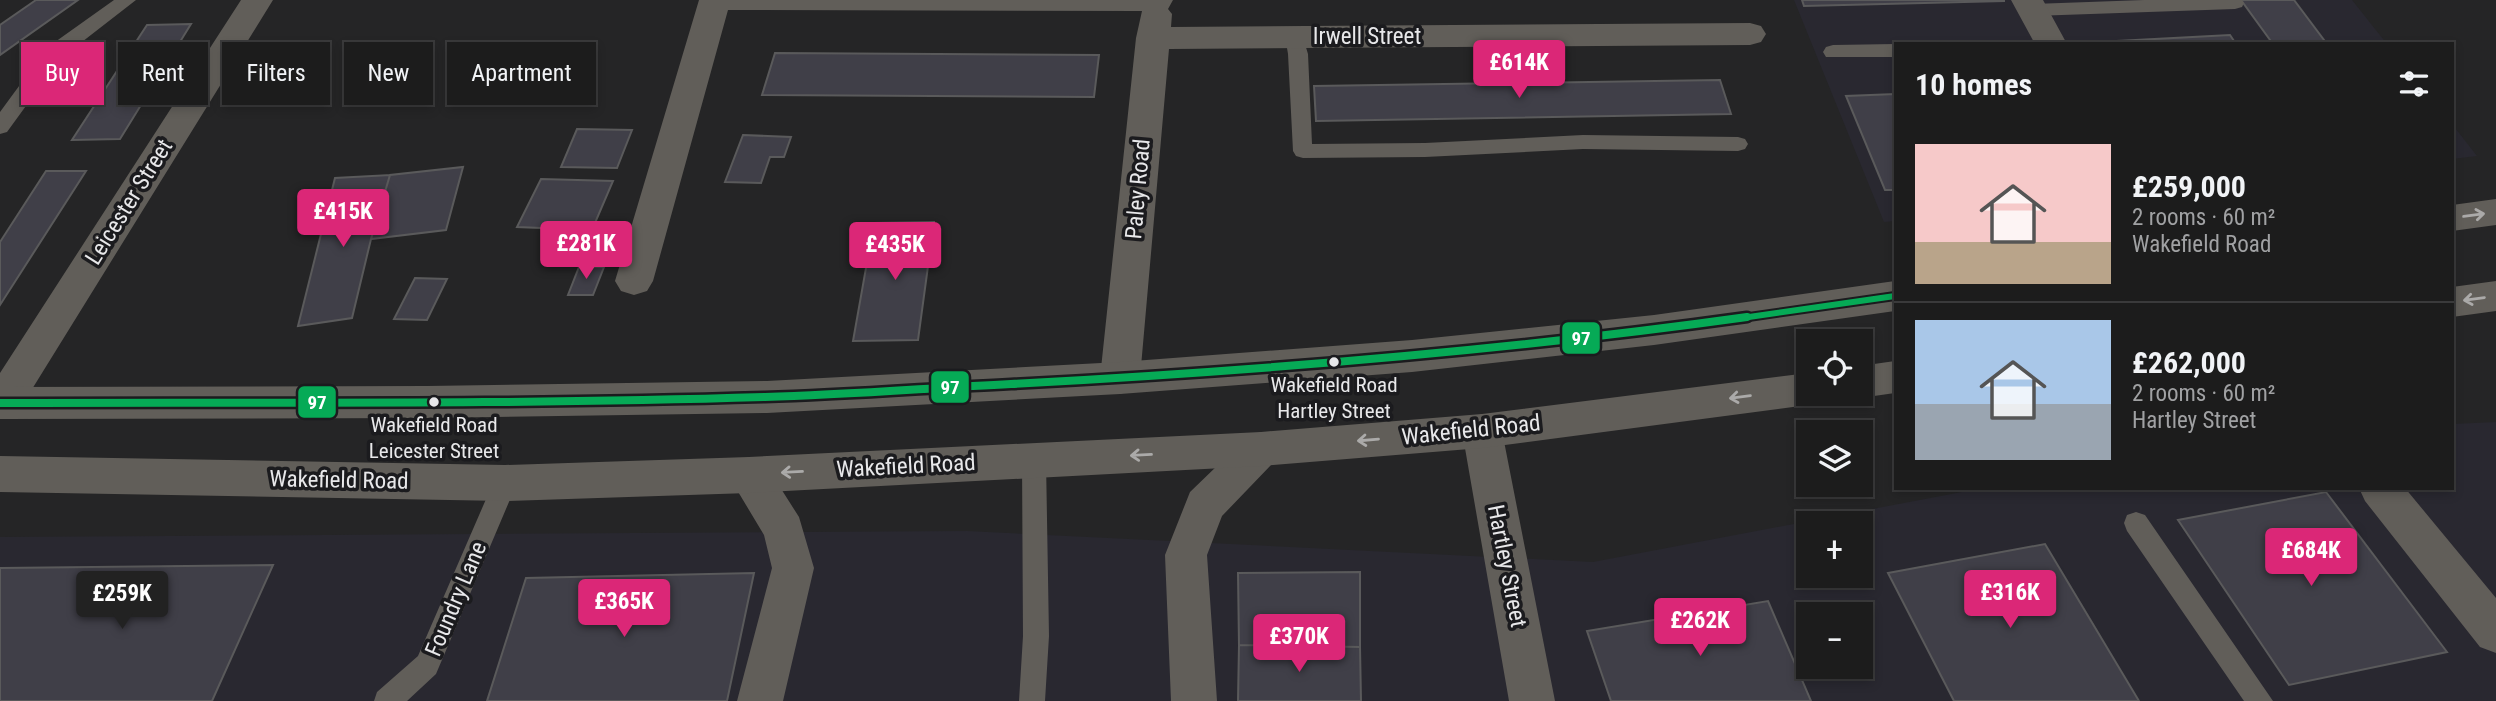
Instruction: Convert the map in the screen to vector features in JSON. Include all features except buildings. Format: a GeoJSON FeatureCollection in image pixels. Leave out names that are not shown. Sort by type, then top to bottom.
{"type":"FeatureCollection","features":[{"type":"Feature","properties":{"kind":"street","name":"Leicester Street"},"geometry":{"type":"LineString","coordinates":[[1,403],[257,0]]}},
{"type":"Feature","properties":{"kind":"street"},"geometry":{"type":"LineString","coordinates":[[634,281],[715,0]]}},
{"type":"Feature","properties":{"kind":"street"},"geometry":{"type":"LineString","coordinates":[[721,0],[1158,1]]}},
{"type":"Feature","properties":{"kind":"street","name":"Paley Road"},"geometry":{"type":"LineString","coordinates":[[1120,378],[1152,38],[1158,1]]}},
{"type":"Feature","properties":{"kind":"street"},"geometry":{"type":"LineString","coordinates":[[2030,5],[2050,42]]}},
{"type":"Feature","properties":{"kind":"street","name":"Irwell Street"},"geometry":{"type":"LineString","coordinates":[[1152,38],[1750,34]]}},
{"type":"Feature","properties":{"kind":"street"},"geometry":{"type":"LineString","coordinates":[[2454,218],[2496,212]]}},
{"type":"Feature","properties":{"kind":"street"},"geometry":{"type":"LineString","coordinates":[[1,403],[427,402],[767,397],[1120,378],[1426,355],[1654,330],[1894,296]]}},
{"type":"Feature","properties":{"kind":"street"},"geometry":{"type":"LineString","coordinates":[[2454,302],[2496,296]]}},
{"type":"Feature","properties":{"kind":"street"},"geometry":{"type":"LineString","coordinates":[[1873,380],[1894,377]]}},
{"type":"Feature","properties":{"kind":"street","name":"Wakefield Road"},"geometry":{"type":"LineString","coordinates":[[0,474],[505,483],[748,475],[1261,449],[1482,431],[1796,390]]}},
{"type":"Feature","properties":{"kind":"street","name":"Hartley Street"},"geometry":{"type":"LineString","coordinates":[[1482,431],[1532,701]]}},
{"type":"Feature","properties":{"kind":"street"},"geometry":{"type":"LineString","coordinates":[[1194,701],[1186,555],[1205,505],[1261,449]]}},
{"type":"Feature","properties":{"kind":"street"},"geometry":{"type":"LineString","coordinates":[[748,475],[784,530],[793,568],[760,701]]}},
{"type":"Feature","properties":{"kind":"street"},"geometry":{"type":"LineString","coordinates":[[2382,490],[2496,632]]}},
{"type":"Feature","properties":{"kind":"lane"},"geometry":{"type":"LineString","coordinates":[[0,127],[48,61],[127,0]]}},
{"type":"Feature","properties":{"kind":"lane"},"geometry":{"type":"LineString","coordinates":[[2030,5],[2235,3]]}},
{"type":"Feature","properties":{"kind":"lane"},"geometry":{"type":"LineString","coordinates":[[1294,36],[1298,54],[1303,151],[1424,150],[1583,142],[1738,144]]}},
{"type":"Feature","properties":{"kind":"lane"},"geometry":{"type":"LineString","coordinates":[[1833,52],[1894,51]]}},
{"type":"Feature","properties":{"kind":"lane"},"geometry":{"type":"LineString","coordinates":[[1032,701],[1036,636],[1034,460]]}},
{"type":"Feature","properties":{"kind":"lane","name":"Foundry Lane"},"geometry":{"type":"LineString","coordinates":[[387,701],[427,665],[505,483]]}},
{"type":"Feature","properties":{"kind":"lane"},"geometry":{"type":"LineString","coordinates":[[2136,523],[2260,701]]}},
{"type":"Feature","properties":{"kind":"shaded area"},"geometry":{"type":"Polygon","coordinates":[[[1794,0],[2352,0],[2385,42],[1894,42],[1894,221],[1884,222],[1794,0]]]}},
{"type":"Feature","properties":{"kind":"shaded area"},"geometry":{"type":"Polygon","coordinates":[[[2454,127],[2477,156],[2454,159],[2454,127]]]}},
{"type":"Feature","properties":{"kind":"shaded area"},"geometry":{"type":"Polygon","coordinates":[[[2496,422],[2496,701],[0,701],[0,537],[967,531],[1593,562],[1796,523],[1796,588],[1873,588],[1873,511],[1862,511],[1972,490],[2454,490],[2454,424],[2496,422]]]}},
{"type":"Feature","properties":{"kind":"transit line","name":"97"},"geometry":{"type":"LineString","coordinates":[[0,403],[427,402],[767,397],[1120,378],[1412,356],[1654,330],[1894,296]]}},
{"type":"Feature","properties":{"kind":"place","name":"Wakefield Road Hartley Street"},"geometry":{"type":"Point","coordinates":[1334,362]}},
{"type":"Feature","properties":{"kind":"place","name":"Wakefield Road Leicester Street"},"geometry":{"type":"Point","coordinates":[434,402]}}]}
